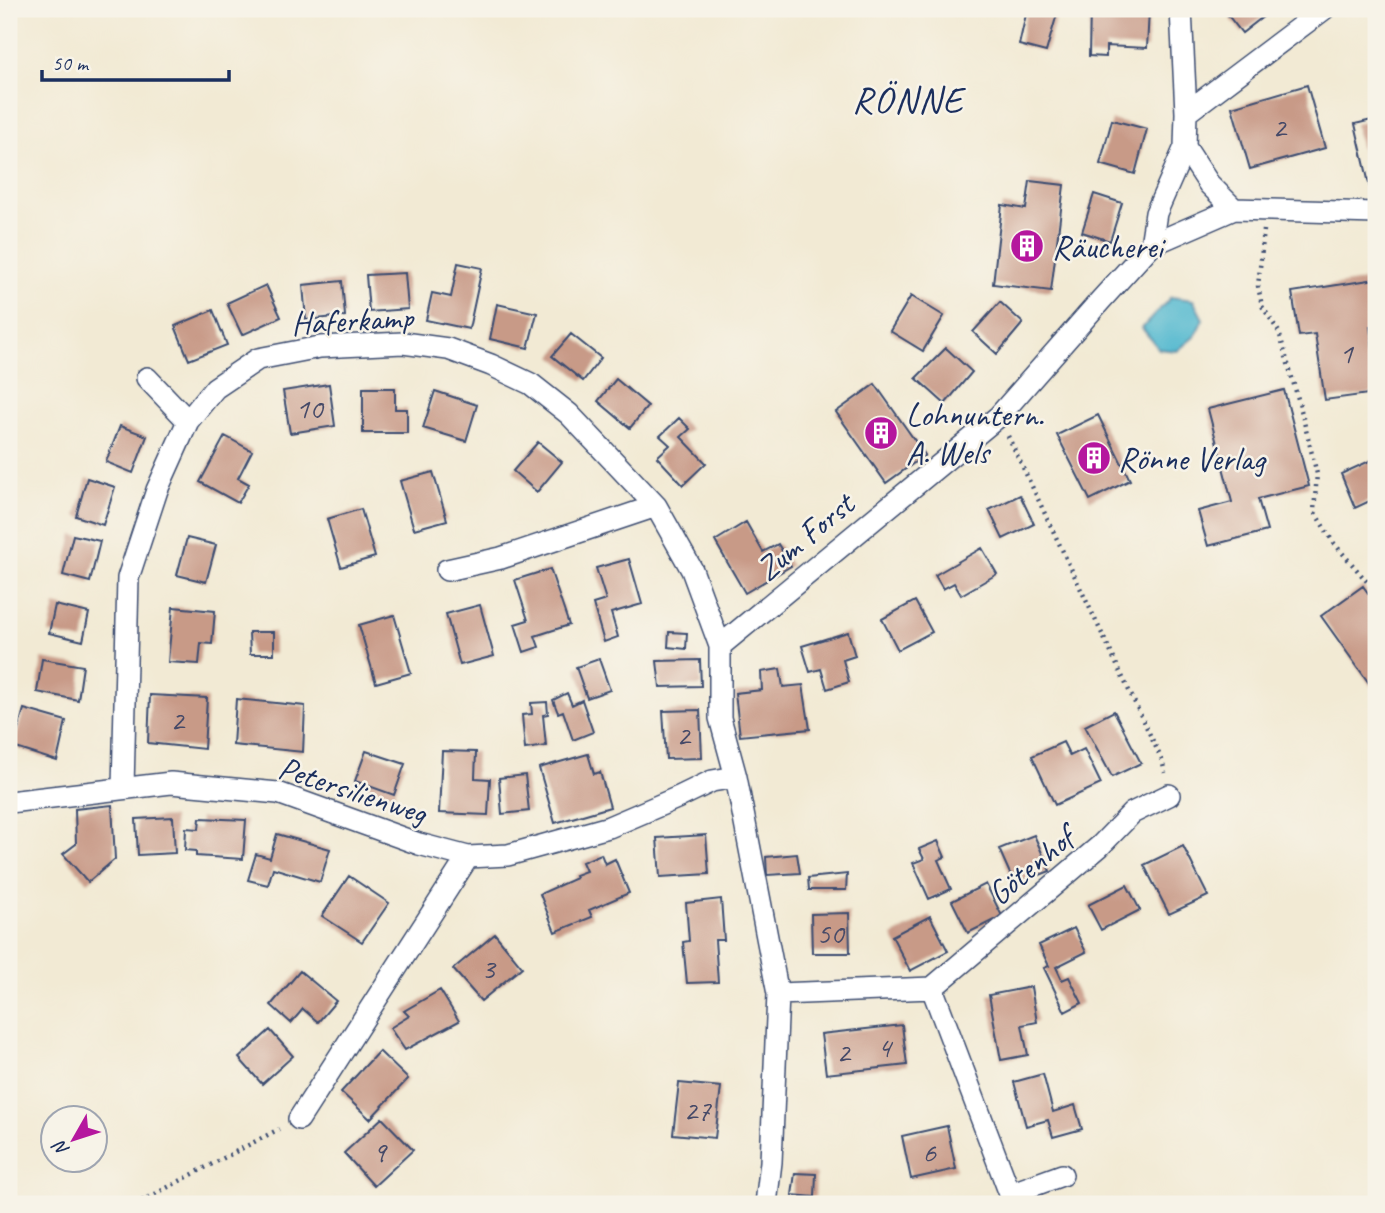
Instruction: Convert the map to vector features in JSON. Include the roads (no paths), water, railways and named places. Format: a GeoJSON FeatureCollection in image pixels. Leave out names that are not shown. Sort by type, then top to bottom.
{"type":"FeatureCollection","features":[{"type":"Feature","properties":{"kind":"street"},"geometry":{"type":"LineString","coordinates":[[1152,245],[1156,213],[1185,147],[1181,9]]}},
{"type":"Feature","properties":{"kind":"street"},"geometry":{"type":"LineString","coordinates":[[1186,113],[1324,9]]}},
{"type":"Feature","properties":{"kind":"street"},"geometry":{"type":"LineString","coordinates":[[1185,147],[1209,184],[1234,209]]}},
{"type":"Feature","properties":{"kind":"street"},"geometry":{"type":"LineString","coordinates":[[1152,245],[1234,209],[1376,213]]}},
{"type":"Feature","properties":{"kind":"street","name":"Zum Forst"},"geometry":{"type":"LineString","coordinates":[[720,646],[999,416],[1152,245]]}},
{"type":"Feature","properties":{"kind":"street","name":"Haferkamp"},"geometry":{"type":"LineString","coordinates":[[123,788],[128,578],[157,491],[188,421],[215,388],[258,359],[320,347],[403,343],[448,349],[531,384],[569,415],[656,506],[692,570],[720,646]]}},
{"type":"Feature","properties":{"kind":"street"},"geometry":{"type":"LineString","coordinates":[[147,378],[188,421]]}},
{"type":"Feature","properties":{"kind":"street"},"geometry":{"type":"LineString","coordinates":[[447,570],[501,558],[656,506]]}},
{"type":"Feature","properties":{"kind":"street"},"geometry":{"type":"LineString","coordinates":[[720,646],[720,718],[736,778],[778,994],[771,1163],[766,1204]]}},
{"type":"Feature","properties":{"kind":"street","name":"Petersilienweg"},"geometry":{"type":"LineString","coordinates":[[9,802],[171,783],[278,793],[419,844],[468,857],[508,855],[609,827],[712,781],[736,778]]}},
{"type":"Feature","properties":{"kind":"street","name":"Götenhof"},"geometry":{"type":"LineString","coordinates":[[932,988],[1100,846],[1132,813],[1169,795]]}},
{"type":"Feature","properties":{"kind":"street"},"geometry":{"type":"LineString","coordinates":[[299,1119],[468,857]]}},
{"type":"Feature","properties":{"kind":"street"},"geometry":{"type":"LineString","coordinates":[[778,994],[932,988],[1010,1194],[1062,1175]]}},
{"type":"Feature","properties":{"kind":"water"},"geometry":{"type":"Polygon","coordinates":[[[1171,297],[1193,300],[1203,319],[1195,336],[1177,351],[1159,349],[1142,328],[1171,297]]]}},
{"type":"Feature","properties":{"kind":"place","name":"Räucherei"},"geometry":{"type":"Point","coordinates":[1027,246]}},
{"type":"Feature","properties":{"kind":"place","name":"Lohnuntern. A. Wels"},"geometry":{"type":"Point","coordinates":[881,433]}},
{"type":"Feature","properties":{"kind":"place","name":"Rönne Verlag"},"geometry":{"type":"Point","coordinates":[1094,458]}},
{"type":"Feature","properties":{"kind":"district","name":"RÖNNE"},"geometry":{"type":"Point","coordinates":[908,99]}}]}
